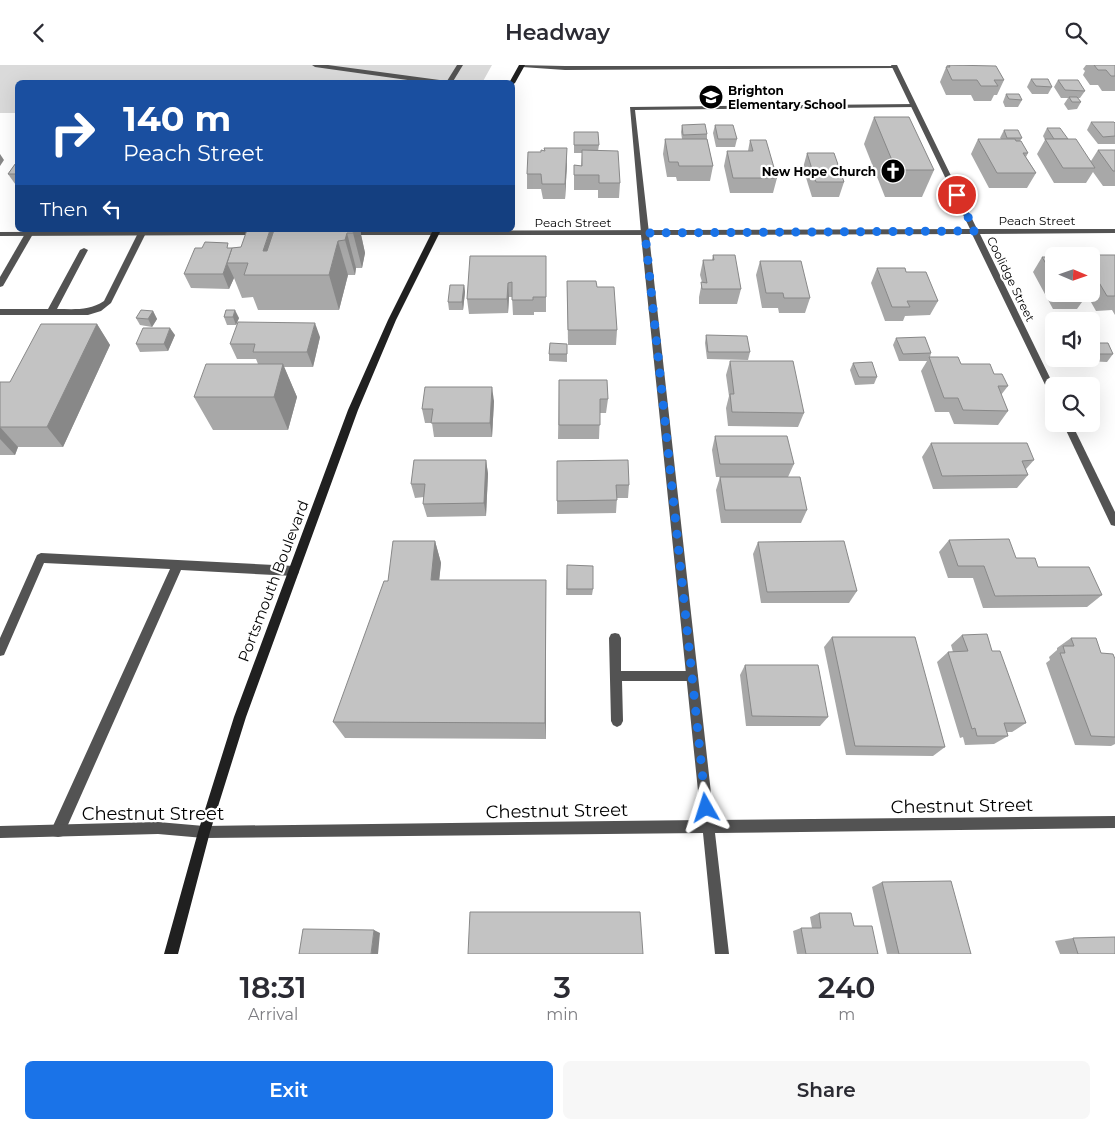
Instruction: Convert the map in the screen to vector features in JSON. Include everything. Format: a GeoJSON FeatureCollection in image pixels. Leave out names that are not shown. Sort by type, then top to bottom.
{"type":"FeatureCollection","features":[{"type":"Feature","properties":{"kind":"main road"},"geometry":{"type":"LineString","coordinates":[[514,80],[522,65]]}},
{"type":"Feature","properties":{"kind":"main road","name":"Portsmouth Boulevard"},"geometry":{"type":"LineString","coordinates":[[171,954],[204,832],[240,717],[353,410],[392,320],[436,232]]}},
{"type":"Feature","properties":{"kind":"street"},"geometry":{"type":"LineString","coordinates":[[315,65],[426,80]]}},
{"type":"Feature","properties":{"kind":"street"},"geometry":{"type":"LineString","coordinates":[[450,80],[460,65]]}},
{"type":"Feature","properties":{"kind":"street"},"geometry":{"type":"LineString","coordinates":[[522,65],[565,68],[894,65]]}},
{"type":"Feature","properties":{"kind":"street","name":"Coolidge Street"},"geometry":{"type":"LineString","coordinates":[[894,65],[1045,377]]}},
{"type":"Feature","properties":{"kind":"street"},"geometry":{"type":"LineString","coordinates":[[722,954],[632,107],[914,106]]}},
{"type":"Feature","properties":{"kind":"street","name":"Peach Street"},"geometry":{"type":"LineString","coordinates":[[515,232],[1115,231]]}},
{"type":"Feature","properties":{"kind":"street","name":"Peach Street"},"geometry":{"type":"LineString","coordinates":[[338,233],[388,232]]}},
{"type":"Feature","properties":{"kind":"street"},"geometry":{"type":"LineString","coordinates":[[0,312],[88,312],[98,309],[107,303],[142,233]]}},
{"type":"Feature","properties":{"kind":"street"},"geometry":{"type":"LineString","coordinates":[[0,234],[270,233]]}},
{"type":"Feature","properties":{"kind":"street"},"geometry":{"type":"LineString","coordinates":[[0,284],[29,234]]}},
{"type":"Feature","properties":{"kind":"street"},"geometry":{"type":"LineString","coordinates":[[51,312],[84,250]]}},
{"type":"Feature","properties":{"kind":"street"},"geometry":{"type":"LineString","coordinates":[[1072,432],[1115,522]]}},
{"type":"Feature","properties":{"kind":"street"},"geometry":{"type":"LineString","coordinates":[[0,651],[41,558],[294,571]]}},
{"type":"Feature","properties":{"kind":"street"},"geometry":{"type":"LineString","coordinates":[[58,831],[178,564]]}},
{"type":"Feature","properties":{"kind":"street"},"geometry":{"type":"LineString","coordinates":[[615,638],[617,721]]}},
{"type":"Feature","properties":{"kind":"street"},"geometry":{"type":"LineString","coordinates":[[616,676],[692,676]]}},
{"type":"Feature","properties":{"kind":"street","name":"Chestnut Street"},"geometry":{"type":"LineString","coordinates":[[0,832],[158,827],[204,832],[1115,822]]}},
{"type":"Feature","properties":{"kind":"shaded area"},"geometry":{"type":"Polygon","coordinates":[[[0,65],[492,65],[484,80],[15,80],[15,113],[0,113],[0,65]]]}},
{"type":"Feature","properties":{"kind":"building"},"geometry":{"type":"Polygon","coordinates":[[[949,65],[996,66],[1004,80],[994,80],[998,86],[981,86],[977,80],[952,80],[946,67],[950,67],[949,65]]]}},
{"type":"Feature","properties":{"kind":"building"},"geometry":{"type":"Polygon","coordinates":[[[1094,65],[1115,65],[1115,76],[1111,76],[1106,70],[1098,70],[1094,65]]]}},
{"type":"Feature","properties":{"kind":"building"},"geometry":{"type":"Polygon","coordinates":[[[1031,79],[1048,79],[1052,87],[1036,86],[1031,79]]]}},
{"type":"Feature","properties":{"kind":"building"},"geometry":{"type":"Polygon","coordinates":[[[1058,80],[1078,80],[1085,91],[1065,90],[1058,80]]]}},
{"type":"Feature","properties":{"kind":"building"},"geometry":{"type":"Polygon","coordinates":[[[1006,94],[1019,94],[1022,100],[1009,99],[1006,94]]]}},
{"type":"Feature","properties":{"kind":"building"},"geometry":{"type":"Polygon","coordinates":[[[1069,97],[1077,97],[1081,102],[1072,102],[1069,97]]]}},
{"type":"Feature","properties":{"kind":"building"},"geometry":{"type":"Polygon","coordinates":[[[874,117],[909,117],[934,170],[896,170],[874,117]]]}},
{"type":"Feature","properties":{"kind":"building"},"geometry":{"type":"Polygon","coordinates":[[[1091,122],[1114,122],[1115,136],[1103,137],[1091,122]]]}},
{"type":"Feature","properties":{"kind":"building"},"geometry":{"type":"Polygon","coordinates":[[[705,124],[707,134],[683,135],[682,125],[705,124]]]}},
{"type":"Feature","properties":{"kind":"building"},"geometry":{"type":"Polygon","coordinates":[[[715,125],[733,125],[737,139],[718,139],[715,125]]]}},
{"type":"Feature","properties":{"kind":"building"},"geometry":{"type":"Polygon","coordinates":[[[1047,128],[1060,128],[1068,139],[1054,139],[1047,128]]]}},
{"type":"Feature","properties":{"kind":"building"},"geometry":{"type":"Polygon","coordinates":[[[1004,130],[1018,130],[1022,138],[1007,138],[1004,130]]]}},
{"type":"Feature","properties":{"kind":"building"},"geometry":{"type":"Polygon","coordinates":[[[574,132],[598,132],[599,145],[574,145],[574,132]]]}},
{"type":"Feature","properties":{"kind":"building"},"geometry":{"type":"Polygon","coordinates":[[[665,139],[707,139],[713,166],[679,166],[678,162],[669,162],[665,139]]]}},
{"type":"Feature","properties":{"kind":"building"},"geometry":{"type":"Polygon","coordinates":[[[978,139],[1015,139],[1016,141],[1021,141],[1028,153],[1023,153],[1036,173],[997,173],[978,139]]]}},
{"type":"Feature","properties":{"kind":"building"},"geometry":{"type":"Polygon","coordinates":[[[1045,139],[1076,139],[1095,168],[1063,168],[1045,139]]]}},
{"type":"Feature","properties":{"kind":"building"},"geometry":{"type":"Polygon","coordinates":[[[750,140],[766,140],[777,178],[733,178],[727,151],[753,151],[750,140]]]}},
{"type":"Feature","properties":{"kind":"building"},"geometry":{"type":"Polygon","coordinates":[[[544,148],[567,148],[565,184],[542,184],[541,174],[527,174],[528,152],[545,151],[544,148]]]}},
{"type":"Feature","properties":{"kind":"building"},"geometry":{"type":"Polygon","coordinates":[[[582,150],[618,151],[620,183],[599,183],[599,175],[574,175],[574,165],[582,166],[582,150]]]}},
{"type":"Feature","properties":{"kind":"building"},"geometry":{"type":"Polygon","coordinates":[[[1098,150],[1115,150],[1115,171],[1113,171],[1098,150]]]}},
{"type":"Feature","properties":{"kind":"building"},"geometry":{"type":"Polygon","coordinates":[[[807,153],[834,153],[844,182],[816,182],[807,153]]]}},
{"type":"Feature","properties":{"kind":"building"},"geometry":{"type":"Polygon","coordinates":[[[15,164],[15,174],[8,174],[15,164]]]}},
{"type":"Feature","properties":{"kind":"building"},"geometry":{"type":"Polygon","coordinates":[[[246,232],[269,232],[263,251],[267,251],[273,232],[353,232],[347,233],[345,240],[338,241],[329,275],[244,275],[248,263],[227,263],[232,248],[241,247],[246,232]]]}},
{"type":"Feature","properties":{"kind":"building"},"geometry":{"type":"Polygon","coordinates":[[[205,242],[228,243],[227,248],[232,248],[223,274],[184,274],[195,248],[202,248],[205,242]]]}},
{"type":"Feature","properties":{"kind":"building"},"geometry":{"type":"Polygon","coordinates":[[[713,255],[735,255],[741,289],[702,289],[701,282],[707,283],[703,260],[714,260],[713,255]]]}},
{"type":"Feature","properties":{"kind":"building"},"geometry":{"type":"Polygon","coordinates":[[[1100,255],[1115,255],[1115,296],[1107,296],[1100,284],[1100,255]]]}},
{"type":"Feature","properties":{"kind":"building"},"geometry":{"type":"Polygon","coordinates":[[[470,256],[546,256],[546,297],[533,297],[533,300],[512,300],[512,282],[508,283],[507,299],[467,299],[470,256]]]}},
{"type":"Feature","properties":{"kind":"building"},"geometry":{"type":"Polygon","coordinates":[[[760,261],[801,261],[810,298],[784,298],[783,293],[766,293],[760,261]]]}},
{"type":"Feature","properties":{"kind":"building"},"geometry":{"type":"Polygon","coordinates":[[[877,268],[905,268],[906,272],[926,272],[938,301],[907,301],[910,307],[892,307],[877,268]]]}},
{"type":"Feature","properties":{"kind":"building"},"geometry":{"type":"Polygon","coordinates":[[[567,281],[596,281],[597,287],[614,287],[617,330],[568,330],[567,281]]]}},
{"type":"Feature","properties":{"kind":"building"},"geometry":{"type":"Polygon","coordinates":[[[450,285],[464,285],[462,302],[448,302],[450,285]]]}},
{"type":"Feature","properties":{"kind":"building"},"geometry":{"type":"Polygon","coordinates":[[[141,310],[153,311],[148,319],[136,318],[141,310]]]}},
{"type":"Feature","properties":{"kind":"building"},"geometry":{"type":"Polygon","coordinates":[[[226,310],[235,310],[233,317],[224,317],[226,310]]]}},
{"type":"Feature","properties":{"kind":"building"},"geometry":{"type":"Polygon","coordinates":[[[238,322],[315,323],[307,352],[253,352],[255,344],[230,344],[238,322]]]}},
{"type":"Feature","properties":{"kind":"building"},"geometry":{"type":"Polygon","coordinates":[[[41,324],[97,324],[47,427],[0,427],[0,382],[10,382],[41,324]]]}},
{"type":"Feature","properties":{"kind":"building"},"geometry":{"type":"Polygon","coordinates":[[[143,328],[170,328],[164,344],[136,344],[143,328]]]}},
{"type":"Feature","properties":{"kind":"building"},"geometry":{"type":"Polygon","coordinates":[[[706,335],[747,336],[750,352],[708,352],[706,335]]]}},
{"type":"Feature","properties":{"kind":"building"},"geometry":{"type":"Polygon","coordinates":[[[925,337],[931,353],[903,354],[896,338],[925,337]]]}},
{"type":"Feature","properties":{"kind":"building"},"geometry":{"type":"Polygon","coordinates":[[[550,343],[567,344],[567,354],[549,354],[550,343]]]}},
{"type":"Feature","properties":{"kind":"building"},"geometry":{"type":"Polygon","coordinates":[[[1100,343],[1108,343],[1113,354],[1100,354],[1100,343]]]}},
{"type":"Feature","properties":{"kind":"building"},"geometry":{"type":"Polygon","coordinates":[[[929,357],[958,357],[961,364],[990,364],[994,374],[1002,374],[1008,386],[998,386],[1008,411],[963,410],[958,398],[944,398],[929,357]]]}},
{"type":"Feature","properties":{"kind":"building"},"geometry":{"type":"Polygon","coordinates":[[[730,361],[793,361],[804,413],[732,412],[730,394],[734,394],[730,361]]]}},
{"type":"Feature","properties":{"kind":"building"},"geometry":{"type":"Polygon","coordinates":[[[872,362],[877,377],[859,377],[853,363],[872,362]]]}},
{"type":"Feature","properties":{"kind":"building"},"geometry":{"type":"Polygon","coordinates":[[[206,364],[283,364],[274,397],[194,397],[206,364]]]}},
{"type":"Feature","properties":{"kind":"building"},"geometry":{"type":"Polygon","coordinates":[[[559,380],[607,380],[608,399],[600,399],[600,425],[559,425],[559,380]]]}},
{"type":"Feature","properties":{"kind":"building"},"geometry":{"type":"Polygon","coordinates":[[[425,387],[492,387],[490,423],[431,423],[433,409],[422,409],[425,387]]]}},
{"type":"Feature","properties":{"kind":"building"},"geometry":{"type":"Polygon","coordinates":[[[715,436],[787,436],[794,464],[720,464],[715,436]]]}},
{"type":"Feature","properties":{"kind":"building"},"geometry":{"type":"Polygon","coordinates":[[[931,443],[1027,443],[1034,460],[1022,461],[1028,475],[942,476],[931,443]]]}},
{"type":"Feature","properties":{"kind":"building"},"geometry":{"type":"Polygon","coordinates":[[[414,460],[486,460],[484,503],[423,504],[425,484],[411,484],[414,460]]]}},
{"type":"Feature","properties":{"kind":"building"},"geometry":{"type":"Polygon","coordinates":[[[628,460],[629,485],[616,485],[617,500],[557,501],[557,461],[628,460]]]}},
{"type":"Feature","properties":{"kind":"building"},"geometry":{"type":"Polygon","coordinates":[[[720,477],[800,477],[807,510],[725,510],[720,477]]]}},
{"type":"Feature","properties":{"kind":"building"},"geometry":{"type":"Polygon","coordinates":[[[1009,539],[1016,558],[1035,558],[1038,567],[1089,567],[1102,595],[995,596],[984,566],[958,566],[949,540],[1009,539]]]}},
{"type":"Feature","properties":{"kind":"building"},"geometry":{"type":"Polygon","coordinates":[[[393,541],[435,541],[431,580],[546,580],[545,723],[333,722],[384,581],[388,581],[393,541]]]}},
{"type":"Feature","properties":{"kind":"building"},"geometry":{"type":"Polygon","coordinates":[[[844,541],[857,591],[767,592],[758,542],[844,541]]]}},
{"type":"Feature","properties":{"kind":"building"},"geometry":{"type":"Polygon","coordinates":[[[567,565],[593,566],[593,589],[567,589],[567,565]]]}},
{"type":"Feature","properties":{"kind":"building"},"geometry":{"type":"Polygon","coordinates":[[[987,634],[992,651],[1000,651],[1026,723],[1004,723],[1008,736],[977,736],[975,728],[972,729],[948,652],[968,651],[962,635],[987,634]]]}},
{"type":"Feature","properties":{"kind":"building"},"geometry":{"type":"Polygon","coordinates":[[[832,637],[915,637],[945,747],[855,746],[832,637]]]}},
{"type":"Feature","properties":{"kind":"building"},"geometry":{"type":"Polygon","coordinates":[[[1071,638],[1096,638],[1101,653],[1113,654],[1115,659],[1115,737],[1091,736],[1060,653],[1065,653],[1063,646],[1074,646],[1071,638]]]}},
{"type":"Feature","properties":{"kind":"building"},"geometry":{"type":"Polygon","coordinates":[[[745,665],[818,665],[828,717],[752,716],[745,665]]]}},
{"type":"Feature","properties":{"kind":"building"},"geometry":{"type":"Polygon","coordinates":[[[951,881],[971,954],[899,954],[882,882],[951,881]]]}},
{"type":"Feature","properties":{"kind":"building"},"geometry":{"type":"Polygon","coordinates":[[[470,912],[640,912],[643,954],[468,954],[470,912]]]}},
{"type":"Feature","properties":{"kind":"building"},"geometry":{"type":"Polygon","coordinates":[[[819,913],[851,913],[854,926],[872,926],[878,954],[806,954],[801,928],[821,928],[819,913]]]}},
{"type":"Feature","properties":{"kind":"building"},"geometry":{"type":"Polygon","coordinates":[[[303,929],[374,930],[371,954],[299,954],[303,929]]]}},
{"type":"Feature","properties":{"kind":"building"},"geometry":{"type":"Polygon","coordinates":[[[1115,937],[1115,954],[1078,954],[1073,938],[1115,937]]]}},
{"type":"Feature","properties":{"kind":"place","name":"Brighton Elementary School"},"geometry":{"type":"Point","coordinates":[711,97]}},
{"type":"Feature","properties":{"kind":"place","name":"New Hope Church"},"geometry":{"type":"Point","coordinates":[893,171]}},
{"type":"Feature","properties":{"kind":"route"},"geometry":{"type":"LineString","coordinates":[[706,808],[645,233],[975,231],[957,195]]}}]}
